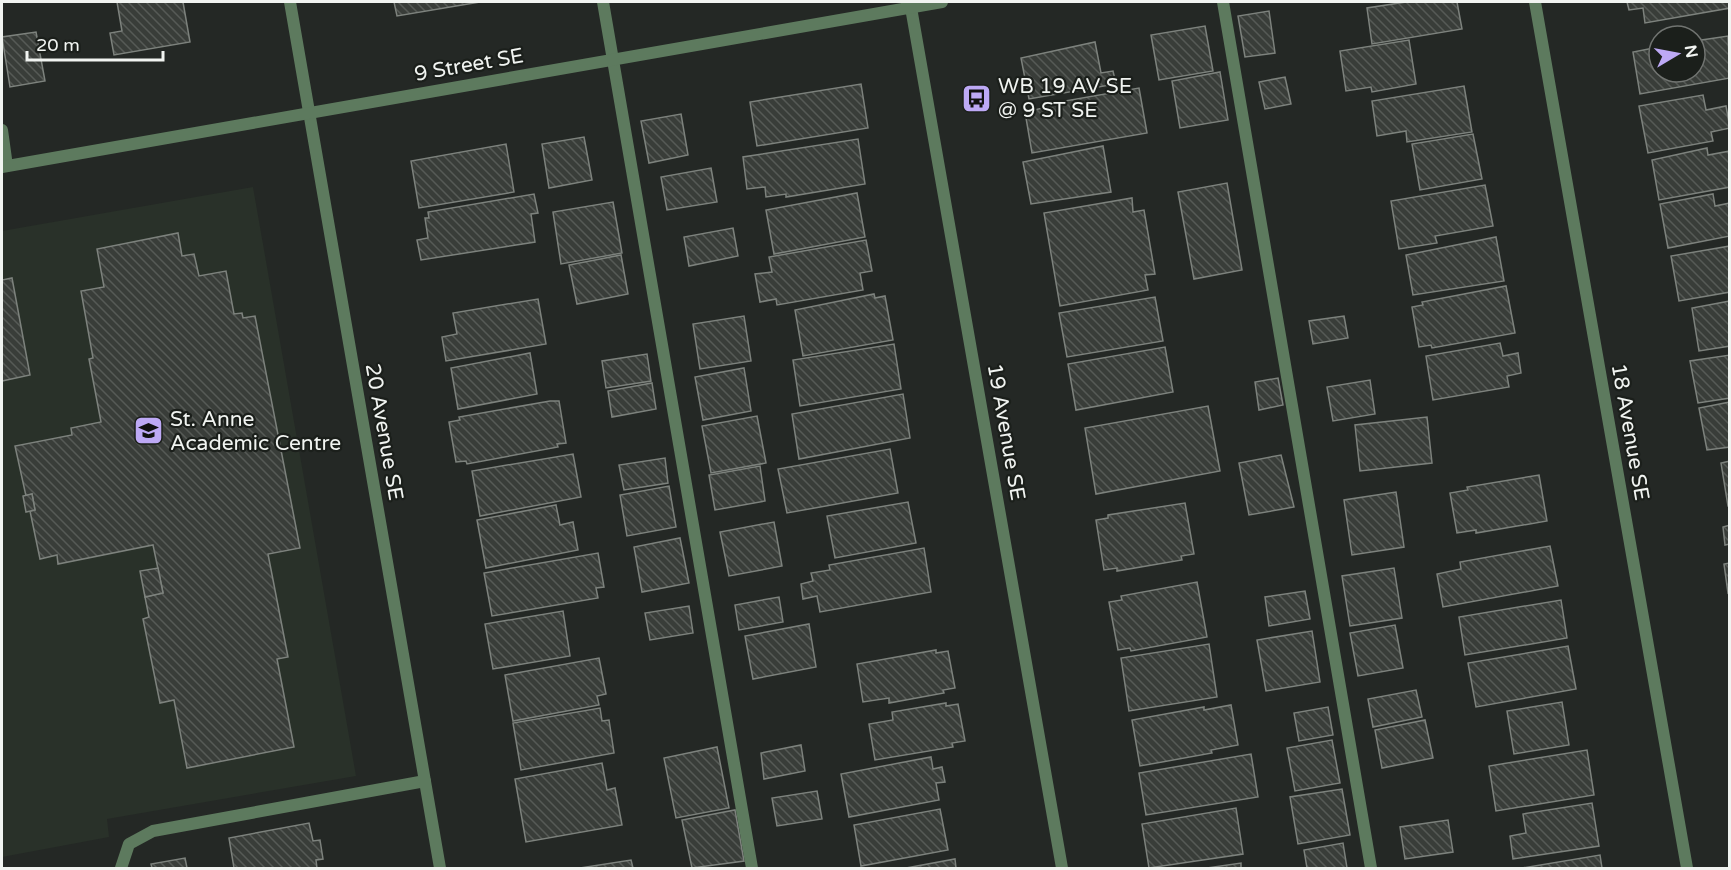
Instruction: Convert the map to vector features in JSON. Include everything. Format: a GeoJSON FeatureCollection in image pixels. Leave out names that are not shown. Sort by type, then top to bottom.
{"type":"FeatureCollection","features":[{"type":"Feature","properties":{"kind":"street","name":"20 Avenue SE"},"geometry":{"type":"LineString","coordinates":[[290,2],[440,868]]}},
{"type":"Feature","properties":{"kind":"street"},"geometry":{"type":"LineString","coordinates":[[603,2],[611,60],[752,868]]}},
{"type":"Feature","properties":{"kind":"street","name":"9 Street SE"},"geometry":{"type":"LineString","coordinates":[[4,167],[611,60],[910,4],[942,2]]}},
{"type":"Feature","properties":{"kind":"street"},"geometry":{"type":"LineString","coordinates":[[1223,2],[1371,868]]}},
{"type":"Feature","properties":{"kind":"street","name":"18 Avenue SE"},"geometry":{"type":"LineString","coordinates":[[1535,2],[1687,868]]}},
{"type":"Feature","properties":{"kind":"street","name":"19 Avenue SE"},"geometry":{"type":"LineString","coordinates":[[910,4],[1062,868]]}},
{"type":"Feature","properties":{"kind":"street"},"geometry":{"type":"LineString","coordinates":[[2,130],[4,167]]}},
{"type":"Feature","properties":{"kind":"street"},"geometry":{"type":"LineString","coordinates":[[121,868],[129,844],[153,831],[425,781]]}},
{"type":"Feature","properties":{"kind":"shaded area","name":"St. Anne Academic Centre"},"geometry":{"type":"Polygon","coordinates":[[[253,187],[356,776],[107,819],[109,837],[2,857],[2,231],[253,187]]]}},
{"type":"Feature","properties":{"kind":"building"},"geometry":{"type":"Polygon","coordinates":[[[117,2],[183,2],[190,42],[114,55],[110,33],[122,31],[117,2]]]}},
{"type":"Feature","properties":{"kind":"building"},"geometry":{"type":"Polygon","coordinates":[[[394,2],[480,2],[397,16],[394,2]]]}},
{"type":"Feature","properties":{"kind":"building"},"geometry":{"type":"Polygon","coordinates":[[[1406,2],[1457,2],[1462,29],[1372,44],[1367,8],[1406,2]]]}},
{"type":"Feature","properties":{"kind":"building"},"geometry":{"type":"Polygon","coordinates":[[[1627,2],[1730,2],[1730,8],[1645,23],[1643,8],[1629,10],[1627,2]]]}},
{"type":"Feature","properties":{"kind":"building"},"geometry":{"type":"Polygon","coordinates":[[[1269,11],[1275,53],[1245,57],[1238,16],[1269,11]]]}},
{"type":"Feature","properties":{"kind":"building"},"geometry":{"type":"Polygon","coordinates":[[[1205,26],[1213,71],[1159,80],[1151,35],[1205,26]]]}},
{"type":"Feature","properties":{"kind":"building"},"geometry":{"type":"Polygon","coordinates":[[[36,32],[45,81],[10,87],[2,37],[36,32]]]}},
{"type":"Feature","properties":{"kind":"building"},"geometry":{"type":"Polygon","coordinates":[[[1728,36],[1730,78],[1707,82],[1707,39],[1728,36]]]}},
{"type":"Feature","properties":{"kind":"building"},"geometry":{"type":"Polygon","coordinates":[[[1409,40],[1416,84],[1372,92],[1371,87],[1346,91],[1340,51],[1409,40]]]}},
{"type":"Feature","properties":{"kind":"building"},"geometry":{"type":"Polygon","coordinates":[[[1095,42],[1101,73],[1113,71],[1116,84],[1029,99],[1021,58],[1095,42]]]}},
{"type":"Feature","properties":{"kind":"building"},"geometry":{"type":"Polygon","coordinates":[[[1647,49],[1647,84],[1696,84],[1640,94],[1633,52],[1647,49]]]}},
{"type":"Feature","properties":{"kind":"building"},"geometry":{"type":"Polygon","coordinates":[[[1220,72],[1228,120],[1180,128],[1172,81],[1220,72]]]}},
{"type":"Feature","properties":{"kind":"building"},"geometry":{"type":"Polygon","coordinates":[[[1285,77],[1291,104],[1265,109],[1259,82],[1285,77]]]}},
{"type":"Feature","properties":{"kind":"building"},"geometry":{"type":"Polygon","coordinates":[[[861,84],[868,128],[757,146],[750,102],[861,84]]]}},
{"type":"Feature","properties":{"kind":"building"},"geometry":{"type":"Polygon","coordinates":[[[1464,86],[1472,132],[1407,142],[1406,131],[1377,136],[1372,101],[1464,86]]]}},
{"type":"Feature","properties":{"kind":"building"},"geometry":{"type":"Polygon","coordinates":[[[1139,88],[1147,133],[1032,153],[1025,112],[1043,108],[1042,105],[1139,88]]]}},
{"type":"Feature","properties":{"kind":"building"},"geometry":{"type":"Polygon","coordinates":[[[1703,95],[1706,110],[1726,106],[1730,128],[1711,132],[1713,141],[1648,153],[1639,106],[1703,95]]]}},
{"type":"Feature","properties":{"kind":"building"},"geometry":{"type":"Polygon","coordinates":[[[681,114],[688,155],[649,163],[641,121],[681,114]]]}},
{"type":"Feature","properties":{"kind":"building"},"geometry":{"type":"Polygon","coordinates":[[[1473,134],[1482,179],[1420,190],[1412,144],[1473,134]]]}},
{"type":"Feature","properties":{"kind":"building"},"geometry":{"type":"Polygon","coordinates":[[[584,137],[592,180],[549,188],[542,144],[584,137]]]}},
{"type":"Feature","properties":{"kind":"building"},"geometry":{"type":"Polygon","coordinates":[[[858,139],[865,184],[786,197],[786,194],[766,197],[765,187],[747,189],[743,157],[858,139]]]}},
{"type":"Feature","properties":{"kind":"building"},"geometry":{"type":"Polygon","coordinates":[[[506,144],[514,192],[419,208],[411,161],[506,144]]]}},
{"type":"Feature","properties":{"kind":"building"},"geometry":{"type":"Polygon","coordinates":[[[1103,146],[1111,192],[1031,204],[1023,162],[1103,146]]]}},
{"type":"Feature","properties":{"kind":"building"},"geometry":{"type":"Polygon","coordinates":[[[1707,148],[1708,155],[1730,151],[1730,187],[1659,200],[1652,160],[1707,148]]]}},
{"type":"Feature","properties":{"kind":"building"},"geometry":{"type":"Polygon","coordinates":[[[711,168],[717,202],[667,210],[661,177],[711,168]]]}},
{"type":"Feature","properties":{"kind":"building"},"geometry":{"type":"Polygon","coordinates":[[[1227,183],[1242,270],[1194,279],[1178,192],[1227,183]]]}},
{"type":"Feature","properties":{"kind":"building"},"geometry":{"type":"Polygon","coordinates":[[[1485,185],[1493,226],[1435,236],[1437,243],[1399,249],[1391,201],[1485,185]]]}},
{"type":"Feature","properties":{"kind":"building"},"geometry":{"type":"Polygon","coordinates":[[[857,193],[865,237],[774,254],[766,210],[857,193]]]}},
{"type":"Feature","properties":{"kind":"building"},"geometry":{"type":"Polygon","coordinates":[[[534,194],[538,213],[531,214],[535,242],[421,260],[417,240],[428,238],[425,218],[429,218],[428,212],[534,194]]]}},
{"type":"Feature","properties":{"kind":"building"},"geometry":{"type":"Polygon","coordinates":[[[1713,194],[1715,206],[1730,203],[1730,236],[1668,248],[1660,204],[1713,194]]]}},
{"type":"Feature","properties":{"kind":"building"},"geometry":{"type":"Polygon","coordinates":[[[1132,198],[1133,212],[1144,210],[1155,274],[1145,275],[1148,290],[1060,306],[1044,213],[1132,198]]]}},
{"type":"Feature","properties":{"kind":"building"},"geometry":{"type":"Polygon","coordinates":[[[613,202],[622,253],[561,264],[553,212],[613,202]]]}},
{"type":"Feature","properties":{"kind":"building"},"geometry":{"type":"Polygon","coordinates":[[[733,228],[738,256],[689,266],[684,237],[733,228]]]}},
{"type":"Feature","properties":{"kind":"building"},"geometry":{"type":"Polygon","coordinates":[[[178,233],[182,256],[194,254],[199,276],[226,271],[234,314],[242,313],[243,318],[255,316],[300,548],[268,554],[288,657],[277,659],[294,747],[187,768],[174,700],[160,703],[143,619],[149,617],[145,597],[163,593],[153,545],[58,564],[57,555],[40,559],[30,511],[35,510],[32,494],[26,496],[15,446],[72,435],[71,428],[101,422],[89,359],[93,358],[81,291],[104,287],[97,249],[178,233]]]}},
{"type":"Feature","properties":{"kind":"building"},"geometry":{"type":"Polygon","coordinates":[[[1496,237],[1504,281],[1413,295],[1406,255],[1496,237]]]}},
{"type":"Feature","properties":{"kind":"building"},"geometry":{"type":"Polygon","coordinates":[[[866,240],[872,271],[860,273],[863,290],[777,305],[776,299],[760,302],[755,274],[772,272],[769,257],[866,240]]]}},
{"type":"Feature","properties":{"kind":"building"},"geometry":{"type":"Polygon","coordinates":[[[1730,246],[1730,292],[1679,301],[1671,256],[1730,246]]]}},
{"type":"Feature","properties":{"kind":"building"},"geometry":{"type":"Polygon","coordinates":[[[621,255],[628,294],[577,304],[569,265],[621,255]]]}},
{"type":"Feature","properties":{"kind":"building"},"geometry":{"type":"Polygon","coordinates":[[[12,278],[30,375],[2,381],[2,280],[12,278]]]}},
{"type":"Feature","properties":{"kind":"building"},"geometry":{"type":"Polygon","coordinates":[[[1506,286],[1515,333],[1432,348],[1431,345],[1419,347],[1412,307],[1423,305],[1422,302],[1506,286]]]}},
{"type":"Feature","properties":{"kind":"building"},"geometry":{"type":"Polygon","coordinates":[[[874,294],[875,298],[885,296],[893,340],[803,356],[795,310],[874,294]]]}},
{"type":"Feature","properties":{"kind":"building"},"geometry":{"type":"Polygon","coordinates":[[[1155,297],[1163,341],[1067,357],[1059,313],[1155,297]]]}},
{"type":"Feature","properties":{"kind":"building"},"geometry":{"type":"Polygon","coordinates":[[[538,299],[546,344],[446,361],[442,337],[457,334],[453,313],[538,299]]]}},
{"type":"Feature","properties":{"kind":"building"},"geometry":{"type":"Polygon","coordinates":[[[1730,301],[1730,346],[1699,351],[1692,308],[1730,301]]]}},
{"type":"Feature","properties":{"kind":"building"},"geometry":{"type":"Polygon","coordinates":[[[744,316],[751,361],[700,369],[693,324],[744,316]]]}},
{"type":"Feature","properties":{"kind":"building"},"geometry":{"type":"Polygon","coordinates":[[[1344,316],[1348,338],[1313,344],[1309,321],[1344,316]]]}},
{"type":"Feature","properties":{"kind":"building"},"geometry":{"type":"Polygon","coordinates":[[[1500,343],[1503,356],[1518,353],[1521,373],[1507,376],[1509,387],[1433,400],[1426,356],[1500,343]]]}},
{"type":"Feature","properties":{"kind":"building"},"geometry":{"type":"Polygon","coordinates":[[[894,344],[901,389],[800,406],[793,360],[894,344]]]}},
{"type":"Feature","properties":{"kind":"building"},"geometry":{"type":"Polygon","coordinates":[[[1165,347],[1173,392],[1076,410],[1068,364],[1165,347]]]}},
{"type":"Feature","properties":{"kind":"building"},"geometry":{"type":"Polygon","coordinates":[[[530,353],[537,394],[458,409],[451,368],[530,353]]]}},
{"type":"Feature","properties":{"kind":"building"},"geometry":{"type":"Polygon","coordinates":[[[647,354],[651,381],[606,388],[602,361],[647,354]]]}},
{"type":"Feature","properties":{"kind":"building"},"geometry":{"type":"Polygon","coordinates":[[[1730,355],[1730,398],[1698,403],[1690,361],[1730,355]]]}},
{"type":"Feature","properties":{"kind":"building"},"geometry":{"type":"Polygon","coordinates":[[[744,368],[751,411],[703,420],[695,377],[744,368]]]}},
{"type":"Feature","properties":{"kind":"building"},"geometry":{"type":"Polygon","coordinates":[[[1278,378],[1283,405],[1259,410],[1255,382],[1278,378]]]}},
{"type":"Feature","properties":{"kind":"building"},"geometry":{"type":"Polygon","coordinates":[[[1370,380],[1375,414],[1333,421],[1327,387],[1370,380]]]}},
{"type":"Feature","properties":{"kind":"building"},"geometry":{"type":"Polygon","coordinates":[[[652,383],[656,409],[612,417],[608,391],[652,383]]]}},
{"type":"Feature","properties":{"kind":"building"},"geometry":{"type":"Polygon","coordinates":[[[903,394],[910,438],[799,459],[792,414],[903,394]]]}},
{"type":"Feature","properties":{"kind":"building"},"geometry":{"type":"Polygon","coordinates":[[[559,401],[566,443],[557,444],[558,447],[467,464],[466,461],[456,462],[449,422],[460,420],[459,417],[559,401]]]}},
{"type":"Feature","properties":{"kind":"building"},"geometry":{"type":"Polygon","coordinates":[[[1730,402],[1730,447],[1707,450],[1699,408],[1730,402]]]}},
{"type":"Feature","properties":{"kind":"building"},"geometry":{"type":"Polygon","coordinates":[[[1208,406],[1220,471],[1096,494],[1085,428],[1208,406]]]}},
{"type":"Feature","properties":{"kind":"building"},"geometry":{"type":"Polygon","coordinates":[[[757,416],[766,463],[711,473],[702,426],[757,416]]]}},
{"type":"Feature","properties":{"kind":"building"},"geometry":{"type":"Polygon","coordinates":[[[1427,417],[1432,463],[1360,471],[1355,425],[1427,417]]]}},
{"type":"Feature","properties":{"kind":"building"},"geometry":{"type":"Polygon","coordinates":[[[890,449],[898,493],[787,513],[778,469],[890,449]]]}},
{"type":"Feature","properties":{"kind":"building"},"geometry":{"type":"Polygon","coordinates":[[[573,454],[581,497],[480,516],[472,471],[573,454]]]}},
{"type":"Feature","properties":{"kind":"building"},"geometry":{"type":"Polygon","coordinates":[[[1281,455],[1294,507],[1249,515],[1239,463],[1281,455]]]}},
{"type":"Feature","properties":{"kind":"building"},"geometry":{"type":"Polygon","coordinates":[[[665,458],[668,483],[624,490],[619,465],[665,458]]]}},
{"type":"Feature","properties":{"kind":"building"},"geometry":{"type":"Polygon","coordinates":[[[1730,461],[1730,506],[1728,506],[1721,463],[1730,461]]]}},
{"type":"Feature","properties":{"kind":"building"},"geometry":{"type":"Polygon","coordinates":[[[760,466],[765,501],[715,510],[709,475],[760,466]]]}},
{"type":"Feature","properties":{"kind":"building"},"geometry":{"type":"Polygon","coordinates":[[[1539,475],[1547,521],[1476,533],[1476,530],[1457,533],[1450,493],[1468,490],[1467,487],[1539,475]]]}},
{"type":"Feature","properties":{"kind":"building"},"geometry":{"type":"Polygon","coordinates":[[[669,486],[676,527],[627,536],[620,495],[669,486]]]}},
{"type":"Feature","properties":{"kind":"building"},"geometry":{"type":"Polygon","coordinates":[[[1396,492],[1404,547],[1352,555],[1344,500],[1396,492]]]}},
{"type":"Feature","properties":{"kind":"building"},"geometry":{"type":"Polygon","coordinates":[[[32,494],[35,510],[26,512],[23,496],[32,494]]]}},
{"type":"Feature","properties":{"kind":"building"},"geometry":{"type":"Polygon","coordinates":[[[908,502],[916,543],[835,558],[827,516],[908,502]]]}},
{"type":"Feature","properties":{"kind":"building"},"geometry":{"type":"Polygon","coordinates":[[[1185,503],[1194,554],[1181,556],[1182,560],[1117,571],[1117,568],[1104,570],[1096,520],[1108,518],[1108,515],[1185,503]]]}},
{"type":"Feature","properties":{"kind":"building"},"geometry":{"type":"Polygon","coordinates":[[[556,505],[560,525],[573,522],[578,550],[486,568],[477,520],[556,505]]]}},
{"type":"Feature","properties":{"kind":"building"},"geometry":{"type":"Polygon","coordinates":[[[774,522],[782,566],[729,576],[720,532],[774,522]]]}},
{"type":"Feature","properties":{"kind":"building"},"geometry":{"type":"Polygon","coordinates":[[[1730,525],[1730,544],[1725,545],[1723,527],[1730,525]]]}},
{"type":"Feature","properties":{"kind":"building"},"geometry":{"type":"Polygon","coordinates":[[[680,538],[689,583],[642,592],[634,547],[680,538]]]}},
{"type":"Feature","properties":{"kind":"building"},"geometry":{"type":"Polygon","coordinates":[[[1550,546],[1558,586],[1443,607],[1437,574],[1461,569],[1460,562],[1550,546]]]}},
{"type":"Feature","properties":{"kind":"building"},"geometry":{"type":"Polygon","coordinates":[[[924,548],[931,592],[820,612],[817,596],[803,599],[801,584],[813,581],[811,573],[830,570],[829,565],[924,548]]]}},
{"type":"Feature","properties":{"kind":"building"},"geometry":{"type":"Polygon","coordinates":[[[598,553],[604,587],[596,588],[598,598],[492,616],[484,573],[598,553]]]}},
{"type":"Feature","properties":{"kind":"building"},"geometry":{"type":"Polygon","coordinates":[[[1730,563],[1730,592],[1728,593],[1724,564],[1730,563]]]}},
{"type":"Feature","properties":{"kind":"building"},"geometry":{"type":"Polygon","coordinates":[[[158,568],[163,593],[145,597],[140,571],[158,568]]]}},
{"type":"Feature","properties":{"kind":"building"},"geometry":{"type":"Polygon","coordinates":[[[1394,568],[1402,618],[1350,626],[1342,576],[1394,568]]]}},
{"type":"Feature","properties":{"kind":"building"},"geometry":{"type":"Polygon","coordinates":[[[1197,582],[1207,637],[1131,651],[1130,648],[1118,650],[1109,602],[1122,600],[1121,596],[1197,582]]]}},
{"type":"Feature","properties":{"kind":"building"},"geometry":{"type":"Polygon","coordinates":[[[1305,591],[1310,619],[1269,626],[1265,597],[1305,591]]]}},
{"type":"Feature","properties":{"kind":"building"},"geometry":{"type":"Polygon","coordinates":[[[779,597],[783,622],[739,630],[735,605],[779,597]]]}},
{"type":"Feature","properties":{"kind":"building"},"geometry":{"type":"Polygon","coordinates":[[[1561,600],[1567,638],[1465,655],[1459,617],[1561,600]]]}},
{"type":"Feature","properties":{"kind":"building"},"geometry":{"type":"Polygon","coordinates":[[[689,606],[693,633],[650,640],[645,613],[689,606]]]}},
{"type":"Feature","properties":{"kind":"building"},"geometry":{"type":"Polygon","coordinates":[[[563,611],[570,656],[493,669],[485,624],[563,611]]]}},
{"type":"Feature","properties":{"kind":"building"},"geometry":{"type":"Polygon","coordinates":[[[809,624],[816,667],[753,679],[745,636],[809,624]]]}},
{"type":"Feature","properties":{"kind":"building"},"geometry":{"type":"Polygon","coordinates":[[[1395,625],[1403,668],[1358,676],[1350,633],[1395,625]]]}},
{"type":"Feature","properties":{"kind":"building"},"geometry":{"type":"Polygon","coordinates":[[[1312,631],[1320,682],[1266,691],[1257,640],[1312,631]]]}},
{"type":"Feature","properties":{"kind":"building"},"geometry":{"type":"Polygon","coordinates":[[[1209,644],[1217,697],[1129,711],[1121,658],[1209,644]]]}},
{"type":"Feature","properties":{"kind":"building"},"geometry":{"type":"Polygon","coordinates":[[[1568,646],[1576,689],[1476,707],[1468,663],[1568,646]]]}},
{"type":"Feature","properties":{"kind":"building"},"geometry":{"type":"Polygon","coordinates":[[[936,650],[936,653],[948,651],[955,688],[943,690],[944,693],[889,703],[889,698],[863,702],[857,664],[936,650]]]}},
{"type":"Feature","properties":{"kind":"building"},"geometry":{"type":"Polygon","coordinates":[[[599,658],[606,694],[597,696],[599,705],[513,721],[505,675],[599,658]]]}},
{"type":"Feature","properties":{"kind":"building"},"geometry":{"type":"Polygon","coordinates":[[[1416,690],[1422,717],[1373,727],[1368,699],[1416,690]]]}},
{"type":"Feature","properties":{"kind":"building"},"geometry":{"type":"Polygon","coordinates":[[[1562,702],[1569,745],[1514,754],[1507,711],[1562,702]]]}},
{"type":"Feature","properties":{"kind":"building"},"geometry":{"type":"Polygon","coordinates":[[[946,703],[946,706],[958,704],[965,741],[952,743],[953,747],[875,760],[869,724],[893,720],[892,712],[946,703]]]}},
{"type":"Feature","properties":{"kind":"building"},"geometry":{"type":"Polygon","coordinates":[[[1231,705],[1238,745],[1211,750],[1212,753],[1140,766],[1132,720],[1204,707],[1204,710],[1231,705]]]}},
{"type":"Feature","properties":{"kind":"building"},"geometry":{"type":"Polygon","coordinates":[[[1328,707],[1333,735],[1299,741],[1294,713],[1328,707]]]}},
{"type":"Feature","properties":{"kind":"building"},"geometry":{"type":"Polygon","coordinates":[[[600,708],[602,721],[609,720],[614,753],[521,770],[513,723],[600,708]]]}},
{"type":"Feature","properties":{"kind":"building"},"geometry":{"type":"Polygon","coordinates":[[[1425,720],[1433,758],[1382,768],[1375,730],[1425,720]]]}},
{"type":"Feature","properties":{"kind":"building"},"geometry":{"type":"Polygon","coordinates":[[[1332,740],[1340,783],[1295,791],[1287,748],[1332,740]]]}},
{"type":"Feature","properties":{"kind":"building"},"geometry":{"type":"Polygon","coordinates":[[[801,745],[805,771],[764,779],[761,753],[801,745]]]}},
{"type":"Feature","properties":{"kind":"building"},"geometry":{"type":"Polygon","coordinates":[[[717,747],[729,808],[676,818],[664,758],[717,747]]]}},
{"type":"Feature","properties":{"kind":"building"},"geometry":{"type":"Polygon","coordinates":[[[1587,750],[1594,795],[1496,811],[1489,766],[1587,750]]]}},
{"type":"Feature","properties":{"kind":"building"},"geometry":{"type":"Polygon","coordinates":[[[1251,754],[1258,797],[1146,815],[1139,773],[1251,754]]]}},
{"type":"Feature","properties":{"kind":"building"},"geometry":{"type":"Polygon","coordinates":[[[931,757],[933,769],[942,767],[945,782],[936,783],[939,800],[849,817],[841,774],[931,757]]]}},
{"type":"Feature","properties":{"kind":"building"},"geometry":{"type":"Polygon","coordinates":[[[602,763],[607,790],[615,788],[622,825],[526,842],[515,779],[602,763]]]}},
{"type":"Feature","properties":{"kind":"building"},"geometry":{"type":"Polygon","coordinates":[[[1342,789],[1350,835],[1298,844],[1290,797],[1342,789]]]}},
{"type":"Feature","properties":{"kind":"building"},"geometry":{"type":"Polygon","coordinates":[[[817,791],[822,819],[777,826],[772,798],[817,791]]]}},
{"type":"Feature","properties":{"kind":"building"},"geometry":{"type":"Polygon","coordinates":[[[1592,803],[1599,846],[1513,859],[1510,836],[1526,833],[1523,814],[1592,803]]]}},
{"type":"Feature","properties":{"kind":"building"},"geometry":{"type":"Polygon","coordinates":[[[1236,808],[1243,854],[1149,868],[1142,824],[1236,808]]]}},
{"type":"Feature","properties":{"kind":"building"},"geometry":{"type":"Polygon","coordinates":[[[940,809],[948,850],[861,866],[854,825],[940,809]]]}},
{"type":"Feature","properties":{"kind":"building"},"geometry":{"type":"Polygon","coordinates":[[[735,810],[744,861],[692,868],[682,820],[735,810]]]}},
{"type":"Feature","properties":{"kind":"building"},"geometry":{"type":"Polygon","coordinates":[[[1448,820],[1453,852],[1405,859],[1400,827],[1448,820]]]}},
{"type":"Feature","properties":{"kind":"building"},"geometry":{"type":"Polygon","coordinates":[[[309,823],[313,841],[320,840],[323,859],[316,860],[317,868],[234,868],[229,838],[309,823]]]}},
{"type":"Feature","properties":{"kind":"building"},"geometry":{"type":"Polygon","coordinates":[[[1343,843],[1347,868],[1307,868],[1304,850],[1343,843]]]}},
{"type":"Feature","properties":{"kind":"building"},"geometry":{"type":"Polygon","coordinates":[[[1600,855],[1602,868],[1522,868],[1600,855]]]}},
{"type":"Feature","properties":{"kind":"building"},"geometry":{"type":"Polygon","coordinates":[[[185,858],[187,868],[152,868],[151,864],[185,858]]]}},
{"type":"Feature","properties":{"kind":"building"},"geometry":{"type":"Polygon","coordinates":[[[955,859],[956,868],[906,868],[955,859]]]}},
{"type":"Feature","properties":{"kind":"building"},"geometry":{"type":"Polygon","coordinates":[[[631,860],[633,868],[580,868],[631,860]]]}},
{"type":"Feature","properties":{"kind":"building"},"geometry":{"type":"Polygon","coordinates":[[[1241,863],[1241,868],[1207,868],[1241,863]]]}},
{"type":"Feature","properties":{"kind":"place","name":"WB 19 AV SE @ 9 ST SE"},"geometry":{"type":"Point","coordinates":[977,98]}},
{"type":"Feature","properties":{"kind":"place","name":"St. Anne Academic Centre"},"geometry":{"type":"Point","coordinates":[149,431]}}]}
